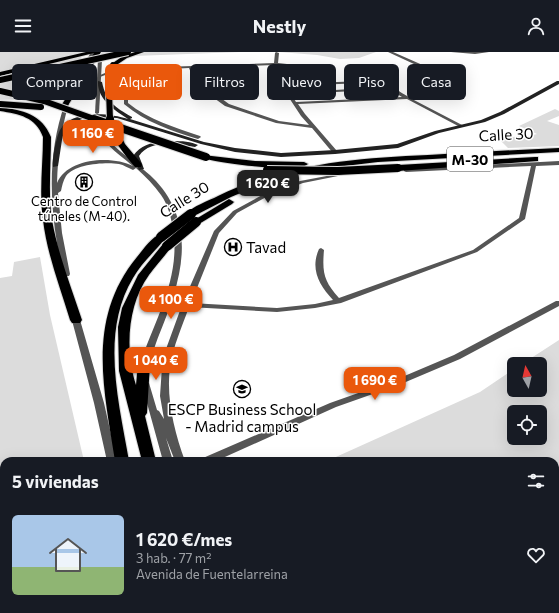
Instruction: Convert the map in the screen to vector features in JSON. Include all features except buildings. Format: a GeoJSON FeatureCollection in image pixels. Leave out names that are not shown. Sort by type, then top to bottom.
{"type":"FeatureCollection","features":[{"type":"Feature","properties":{"kind":"highway"},"geometry":{"type":"LineString","coordinates":[[0,74],[93,52]]}},
{"type":"Feature","properties":{"kind":"highway"},"geometry":{"type":"LineString","coordinates":[[65,106],[98,52]]}},
{"type":"Feature","properties":{"kind":"highway"},"geometry":{"type":"LineString","coordinates":[[0,80],[128,52]]}},
{"type":"Feature","properties":{"kind":"highway"},"geometry":{"type":"LineString","coordinates":[[139,167],[116,139],[110,122],[110,74],[113,65],[125,57],[141,52]]}},
{"type":"Feature","properties":{"kind":"highway"},"geometry":{"type":"LineString","coordinates":[[0,91],[44,101],[203,158],[274,165],[363,160]]}},
{"type":"Feature","properties":{"kind":"highway"},"geometry":{"type":"LineString","coordinates":[[0,104],[40,107],[70,114],[203,158],[244,168],[267,170],[331,171],[559,158]]}},
{"type":"Feature","properties":{"kind":"highway"},"geometry":{"type":"LineString","coordinates":[[0,108],[20,112],[37,120],[45,129],[47,137],[46,204],[48,225],[53,248],[76,320]]}},
{"type":"Feature","properties":{"kind":"highway","name":"Calle 30"},"geometry":{"type":"LineString","coordinates":[[121,457],[109,373],[109,329],[113,309],[120,292],[142,257],[164,242],[219,198],[256,183],[293,172],[363,160],[559,150]]}},
{"type":"Feature","properties":{"kind":"highway","name":"Calle 30"},"geometry":{"type":"LineString","coordinates":[[193,218],[266,186],[301,176],[328,171],[381,164],[559,155]]}},
{"type":"Feature","properties":{"kind":"highway","name":"Calle 30"},"geometry":{"type":"LineString","coordinates":[[148,457],[125,371],[124,327],[128,308],[143,275],[164,242]]}},
{"type":"Feature","properties":{"kind":"highway"},"geometry":{"type":"LineString","coordinates":[[139,420],[144,364]]}},
{"type":"Feature","properties":{"kind":"main road"},"geometry":{"type":"LineString","coordinates":[[100,82],[101,92],[105,99],[119,111],[131,118],[174,134]]}},
{"type":"Feature","properties":{"kind":"main road"},"geometry":{"type":"LineString","coordinates":[[54,166],[63,128],[68,123],[84,117],[101,115],[117,117],[218,147],[252,153],[286,155],[335,152],[398,146],[437,132],[462,126],[502,113],[559,82]]}},
{"type":"Feature","properties":{"kind":"main road"},"geometry":{"type":"LineString","coordinates":[[139,167],[136,156],[137,153],[146,147],[173,143],[233,154],[274,158],[307,158],[389,151],[410,147],[445,134],[495,120],[559,87]]}},
{"type":"Feature","properties":{"kind":"street"},"geometry":{"type":"LineString","coordinates":[[93,52],[65,106],[57,133],[54,166],[56,200],[64,266],[76,320],[97,395],[111,457]]}},
{"type":"Feature","properties":{"kind":"street"},"geometry":{"type":"LineString","coordinates":[[390,52],[418,64]]}},
{"type":"Feature","properties":{"kind":"street"},"geometry":{"type":"LineString","coordinates":[[453,52],[475,54],[487,52]]}},
{"type":"Feature","properties":{"kind":"street"},"geometry":{"type":"LineString","coordinates":[[277,53],[278,64]]}},
{"type":"Feature","properties":{"kind":"street"},"geometry":{"type":"LineString","coordinates":[[399,56],[405,54]]}},
{"type":"Feature","properties":{"kind":"street"},"geometry":{"type":"LineString","coordinates":[[100,60],[97,116],[100,130],[109,144],[130,162],[139,167],[164,195],[170,208],[178,242],[178,259],[172,288],[149,344],[144,364],[150,402],[167,457]]}},
{"type":"Feature","properties":{"kind":"street"},"geometry":{"type":"LineString","coordinates":[[100,66],[105,68]]}},
{"type":"Feature","properties":{"kind":"street"},"geometry":{"type":"LineString","coordinates":[[100,76],[105,74]]}},
{"type":"Feature","properties":{"kind":"street"},"geometry":{"type":"LineString","coordinates":[[363,82],[367,83],[370,89],[352,90],[318,92],[312,84],[363,82]]}},
{"type":"Feature","properties":{"kind":"street"},"geometry":{"type":"LineString","coordinates":[[126,100],[126,103],[135,112],[148,119],[198,137]]}},
{"type":"Feature","properties":{"kind":"street"},"geometry":{"type":"LineString","coordinates":[[220,100],[227,105],[278,122],[313,128]]}},
{"type":"Feature","properties":{"kind":"street"},"geometry":{"type":"LineString","coordinates":[[294,100],[313,128],[335,152]]}},
{"type":"Feature","properties":{"kind":"street"},"geometry":{"type":"LineString","coordinates":[[296,103],[358,100]]}},
{"type":"Feature","properties":{"kind":"street"},"geometry":{"type":"LineString","coordinates":[[414,100],[462,126]]}},
{"type":"Feature","properties":{"kind":"street"},"geometry":{"type":"LineString","coordinates":[[56,200],[61,180],[66,173],[73,169],[92,163],[118,162],[129,165],[151,181]]}},
{"type":"Feature","properties":{"kind":"street"},"geometry":{"type":"LineString","coordinates":[[179,457],[174,444],[164,396],[166,367],[170,349],[186,305],[216,232],[235,212],[266,195],[302,182],[344,173],[559,163]]}},
{"type":"Feature","properties":{"kind":"street"},"geometry":{"type":"LineString","coordinates":[[186,305],[278,310],[315,306],[338,301],[476,250],[522,219],[534,164]]}},
{"type":"Feature","properties":{"kind":"street"},"geometry":{"type":"LineString","coordinates":[[321,250],[319,277],[338,301]]}},
{"type":"Feature","properties":{"kind":"street"},"geometry":{"type":"LineString","coordinates":[[215,457],[333,405],[398,382],[457,357],[559,304]]}},
{"type":"Feature","properties":{"kind":"street"},"geometry":{"type":"LineString","coordinates":[[150,402],[174,444]]}},
{"type":"Feature","properties":{"kind":"shaded area"},"geometry":{"type":"Polygon","coordinates":[[[0,52],[241,52],[134,56],[84,53],[78,64],[12,64],[12,100],[0,100],[0,52]]]}},
{"type":"Feature","properties":{"kind":"shaded area"},"geometry":{"type":"Polygon","coordinates":[[[279,52],[376,52],[359,58],[340,59],[317,55],[279,52]]]}},
{"type":"Feature","properties":{"kind":"shaded area"},"geometry":{"type":"Polygon","coordinates":[[[555,109],[559,111],[559,116],[547,121],[559,125],[559,146],[508,148],[498,138],[537,134],[519,126],[555,109]]]}},
{"type":"Feature","properties":{"kind":"shaded area"},"geometry":{"type":"Polygon","coordinates":[[[40,257],[50,315],[83,457],[0,457],[0,278],[12,276],[14,262],[40,257]]]}},
{"type":"Feature","properties":{"kind":"shaded area"},"geometry":{"type":"Polygon","coordinates":[[[559,340],[559,457],[336,457],[480,392],[507,374],[507,397],[547,397],[547,357],[533,357],[559,340]]]}},
{"type":"Feature","properties":{"kind":"tunnel"},"geometry":{"type":"LineString","coordinates":[[100,60],[101,52]]}},
{"type":"Feature","properties":{"kind":"place","name":"Centro de Control túneles (M-40)."},"geometry":{"type":"Point","coordinates":[84,182]}},
{"type":"Feature","properties":{"kind":"place","name":"Tavad"},"geometry":{"type":"Point","coordinates":[233,247]}},
{"type":"Feature","properties":{"kind":"place","name":"ESCP Business School - Madrid campus"},"geometry":{"type":"Point","coordinates":[242,389]}}]}
